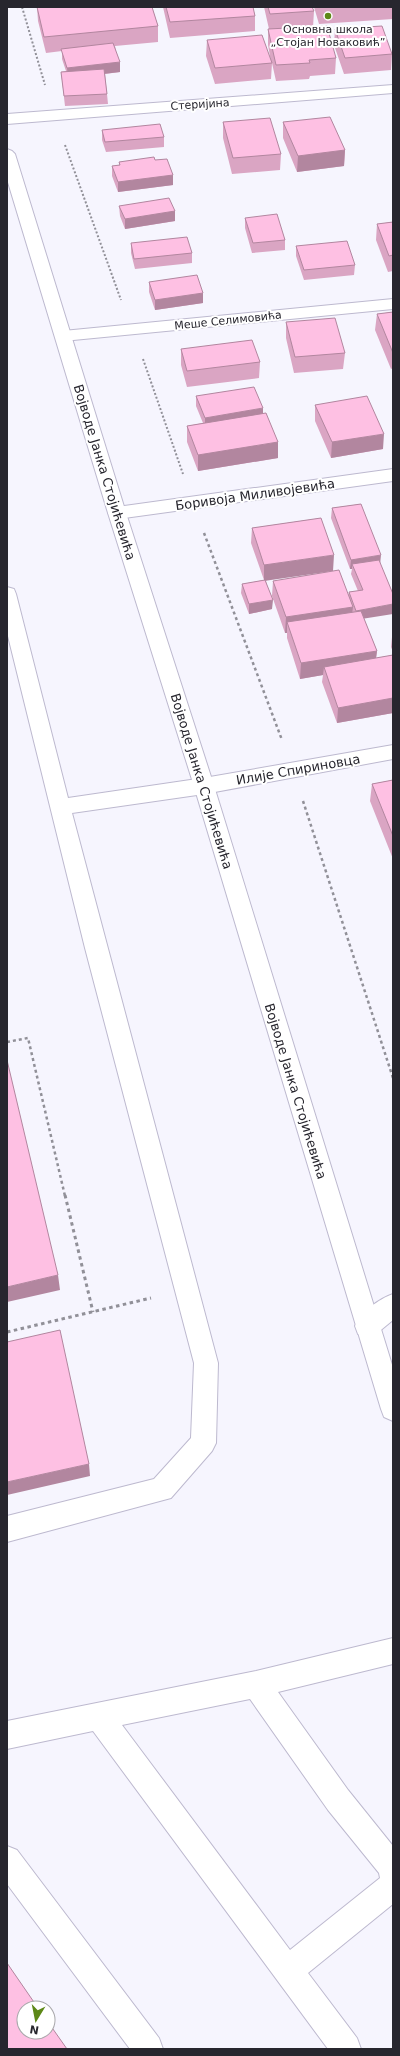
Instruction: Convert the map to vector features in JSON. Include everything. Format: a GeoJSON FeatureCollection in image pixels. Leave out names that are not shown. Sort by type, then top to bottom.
{"type":"FeatureCollection","features":[{"type":"Feature","properties":{"kind":"street","name":"Стеријина"},"geometry":{"type":"LineString","coordinates":[[7,119],[393,89]]}},
{"type":"Feature","properties":{"kind":"street","name":"Војводе Јанка Стојићевића"},"geometry":{"type":"LineString","coordinates":[[7,154],[117,513],[204,786],[393,1409]]}},
{"type":"Feature","properties":{"kind":"street","name":"Меше Селимовића"},"geometry":{"type":"LineString","coordinates":[[63,336],[393,304]]}},
{"type":"Feature","properties":{"kind":"street","name":"Боривоја Миливојевића"},"geometry":{"type":"LineString","coordinates":[[117,513],[393,474]]}},
{"type":"Feature","properties":{"kind":"street"},"geometry":{"type":"LineString","coordinates":[[7,594],[96,948],[206,1363],[203,1442],[162,1489],[7,1529]]}},
{"type":"Feature","properties":{"kind":"street","name":"Илије Спириновца"},"geometry":{"type":"LineString","coordinates":[[61,807],[204,786],[393,752]]}},
{"type":"Feature","properties":{"kind":"street"},"geometry":{"type":"LineString","coordinates":[[367,1326],[393,1305]]}},
{"type":"Feature","properties":{"kind":"street"},"geometry":{"type":"LineString","coordinates":[[7,1735],[256,1684],[393,1651]]}},
{"type":"Feature","properties":{"kind":"street"},"geometry":{"type":"LineString","coordinates":[[256,1684],[338,1800],[391,1866],[393,1874]]}},
{"type":"Feature","properties":{"kind":"street"},"geometry":{"type":"LineString","coordinates":[[98,1716],[346,2049]]}},
{"type":"Feature","properties":{"kind":"street"},"geometry":{"type":"LineString","coordinates":[[7,1860],[148,2049]]}},
{"type":"Feature","properties":{"kind":"street"},"geometry":{"type":"LineString","coordinates":[[288,1970],[393,1886]]}},
{"type":"Feature","properties":{"kind":"path"},"geometry":{"type":"LineString","coordinates":[[22,7],[54,116],[132,330],[192,502],[293,769],[393,1078]]}},
{"type":"Feature","properties":{"kind":"path"},"geometry":{"type":"LineString","coordinates":[[7,1042],[28,1038],[92,1312]]}},
{"type":"Feature","properties":{"kind":"path"},"geometry":{"type":"LineString","coordinates":[[7,1332],[187,1290]]}},
{"type":"Feature","properties":{"kind":"building"},"geometry":{"type":"Polygon","coordinates":[[[37,7],[152,7],[158,26],[44,37],[37,7]]]}},
{"type":"Feature","properties":{"kind":"building"},"geometry":{"type":"Polygon","coordinates":[[[166,7],[253,7],[255,16],[170,22],[166,7]]]}},
{"type":"Feature","properties":{"kind":"building"},"geometry":{"type":"Polygon","coordinates":[[[268,7],[312,7],[314,11],[270,14],[268,7]]]}},
{"type":"Feature","properties":{"kind":"building"},"geometry":{"type":"Polygon","coordinates":[[[327,26],[336,58],[309,60],[310,63],[276,65],[268,29],[327,26]]]}},
{"type":"Feature","properties":{"kind":"building"},"geometry":{"type":"Polygon","coordinates":[[[382,26],[392,54],[345,58],[335,29],[382,26]]]}},
{"type":"Feature","properties":{"kind":"building"},"geometry":{"type":"Polygon","coordinates":[[[262,35],[272,63],[215,68],[207,40],[262,35]]]}},
{"type":"Feature","properties":{"kind":"building"},"geometry":{"type":"Polygon","coordinates":[[[113,43],[120,62],[67,68],[61,49],[113,43]]]}},
{"type":"Feature","properties":{"kind":"building"},"geometry":{"type":"Polygon","coordinates":[[[104,69],[107,94],[64,96],[61,72],[104,69]]]}},
{"type":"Feature","properties":{"kind":"building"},"geometry":{"type":"Polygon","coordinates":[[[330,117],[345,150],[298,156],[283,122],[330,117]]]}},
{"type":"Feature","properties":{"kind":"building"},"geometry":{"type":"Polygon","coordinates":[[[270,118],[281,154],[233,158],[223,122],[270,118]]]}},
{"type":"Feature","properties":{"kind":"building"},"geometry":{"type":"Polygon","coordinates":[[[160,124],[164,137],[105,142],[102,130],[160,124]]]}},
{"type":"Feature","properties":{"kind":"building"},"geometry":{"type":"Polygon","coordinates":[[[154,157],[155,160],[167,159],[173,175],[118,182],[112,166],[120,165],[119,162],[154,157]]]}},
{"type":"Feature","properties":{"kind":"building"},"geometry":{"type":"Polygon","coordinates":[[[169,198],[175,211],[125,219],[119,206],[169,198]]]}},
{"type":"Feature","properties":{"kind":"building"},"geometry":{"type":"Polygon","coordinates":[[[277,214],[285,240],[253,243],[245,218],[277,214]]]}},
{"type":"Feature","properties":{"kind":"building"},"geometry":{"type":"Polygon","coordinates":[[[393,222],[393,255],[389,256],[377,224],[393,222]]]}},
{"type":"Feature","properties":{"kind":"building"},"geometry":{"type":"Polygon","coordinates":[[[187,237],[192,253],[134,259],[131,243],[187,237]]]}},
{"type":"Feature","properties":{"kind":"building"},"geometry":{"type":"Polygon","coordinates":[[[347,241],[355,265],[304,270],[296,246],[347,241]]]}},
{"type":"Feature","properties":{"kind":"building"},"geometry":{"type":"Polygon","coordinates":[[[197,275],[203,293],[155,300],[149,282],[197,275]]]}},
{"type":"Feature","properties":{"kind":"building"},"geometry":{"type":"Polygon","coordinates":[[[393,312],[393,353],[377,314],[393,312]]]}},
{"type":"Feature","properties":{"kind":"building"},"geometry":{"type":"Polygon","coordinates":[[[335,318],[345,353],[295,357],[286,322],[335,318]]]}},
{"type":"Feature","properties":{"kind":"building"},"geometry":{"type":"Polygon","coordinates":[[[252,340],[260,362],[187,371],[181,349],[252,340]]]}},
{"type":"Feature","properties":{"kind":"building"},"geometry":{"type":"Polygon","coordinates":[[[254,387],[263,408],[205,418],[196,396],[254,387]]]}},
{"type":"Feature","properties":{"kind":"building"},"geometry":{"type":"Polygon","coordinates":[[[367,396],[384,434],[332,442],[315,405],[367,396]]]}},
{"type":"Feature","properties":{"kind":"building"},"geometry":{"type":"Polygon","coordinates":[[[266,413],[278,442],[198,455],[187,426],[266,413]]]}},
{"type":"Feature","properties":{"kind":"building"},"geometry":{"type":"Polygon","coordinates":[[[361,504],[381,555],[351,560],[332,508],[361,504]]]}},
{"type":"Feature","properties":{"kind":"building"},"geometry":{"type":"Polygon","coordinates":[[[321,518],[334,555],[264,565],[252,528],[321,518]]]}},
{"type":"Feature","properties":{"kind":"building"},"geometry":{"type":"Polygon","coordinates":[[[379,560],[393,594],[393,604],[356,611],[349,592],[363,590],[352,564],[379,560]]]}},
{"type":"Feature","properties":{"kind":"building"},"geometry":{"type":"Polygon","coordinates":[[[339,570],[353,607],[286,617],[273,581],[339,570]]]}},
{"type":"Feature","properties":{"kind":"building"},"geometry":{"type":"Polygon","coordinates":[[[265,580],[273,600],[249,604],[242,584],[265,580]]]}},
{"type":"Feature","properties":{"kind":"building"},"geometry":{"type":"Polygon","coordinates":[[[361,611],[377,651],[301,663],[287,622],[361,611]]]}},
{"type":"Feature","properties":{"kind":"building"},"geometry":{"type":"Polygon","coordinates":[[[393,655],[393,698],[338,708],[324,667],[393,655]]]}},
{"type":"Feature","properties":{"kind":"building"},"geometry":{"type":"Polygon","coordinates":[[[393,780],[393,836],[372,784],[393,780]]]}},
{"type":"Feature","properties":{"kind":"building"},"geometry":{"type":"Polygon","coordinates":[[[7,1060],[58,1275],[7,1287],[7,1060]]]}},
{"type":"Feature","properties":{"kind":"building"},"geometry":{"type":"Polygon","coordinates":[[[60,1330],[89,1464],[7,1482],[7,1342],[60,1330]]]}},
{"type":"Feature","properties":{"kind":"building"},"geometry":{"type":"Polygon","coordinates":[[[7,1963],[32,2000],[16,2000],[16,2040],[56,2040],[56,2033],[67,2049],[7,2049],[7,1963]]]}},
{"type":"Feature","properties":{"kind":"place","name":"Основна школа „Стојан Новаковић”"},"geometry":{"type":"Point","coordinates":[328,16]}}]}
